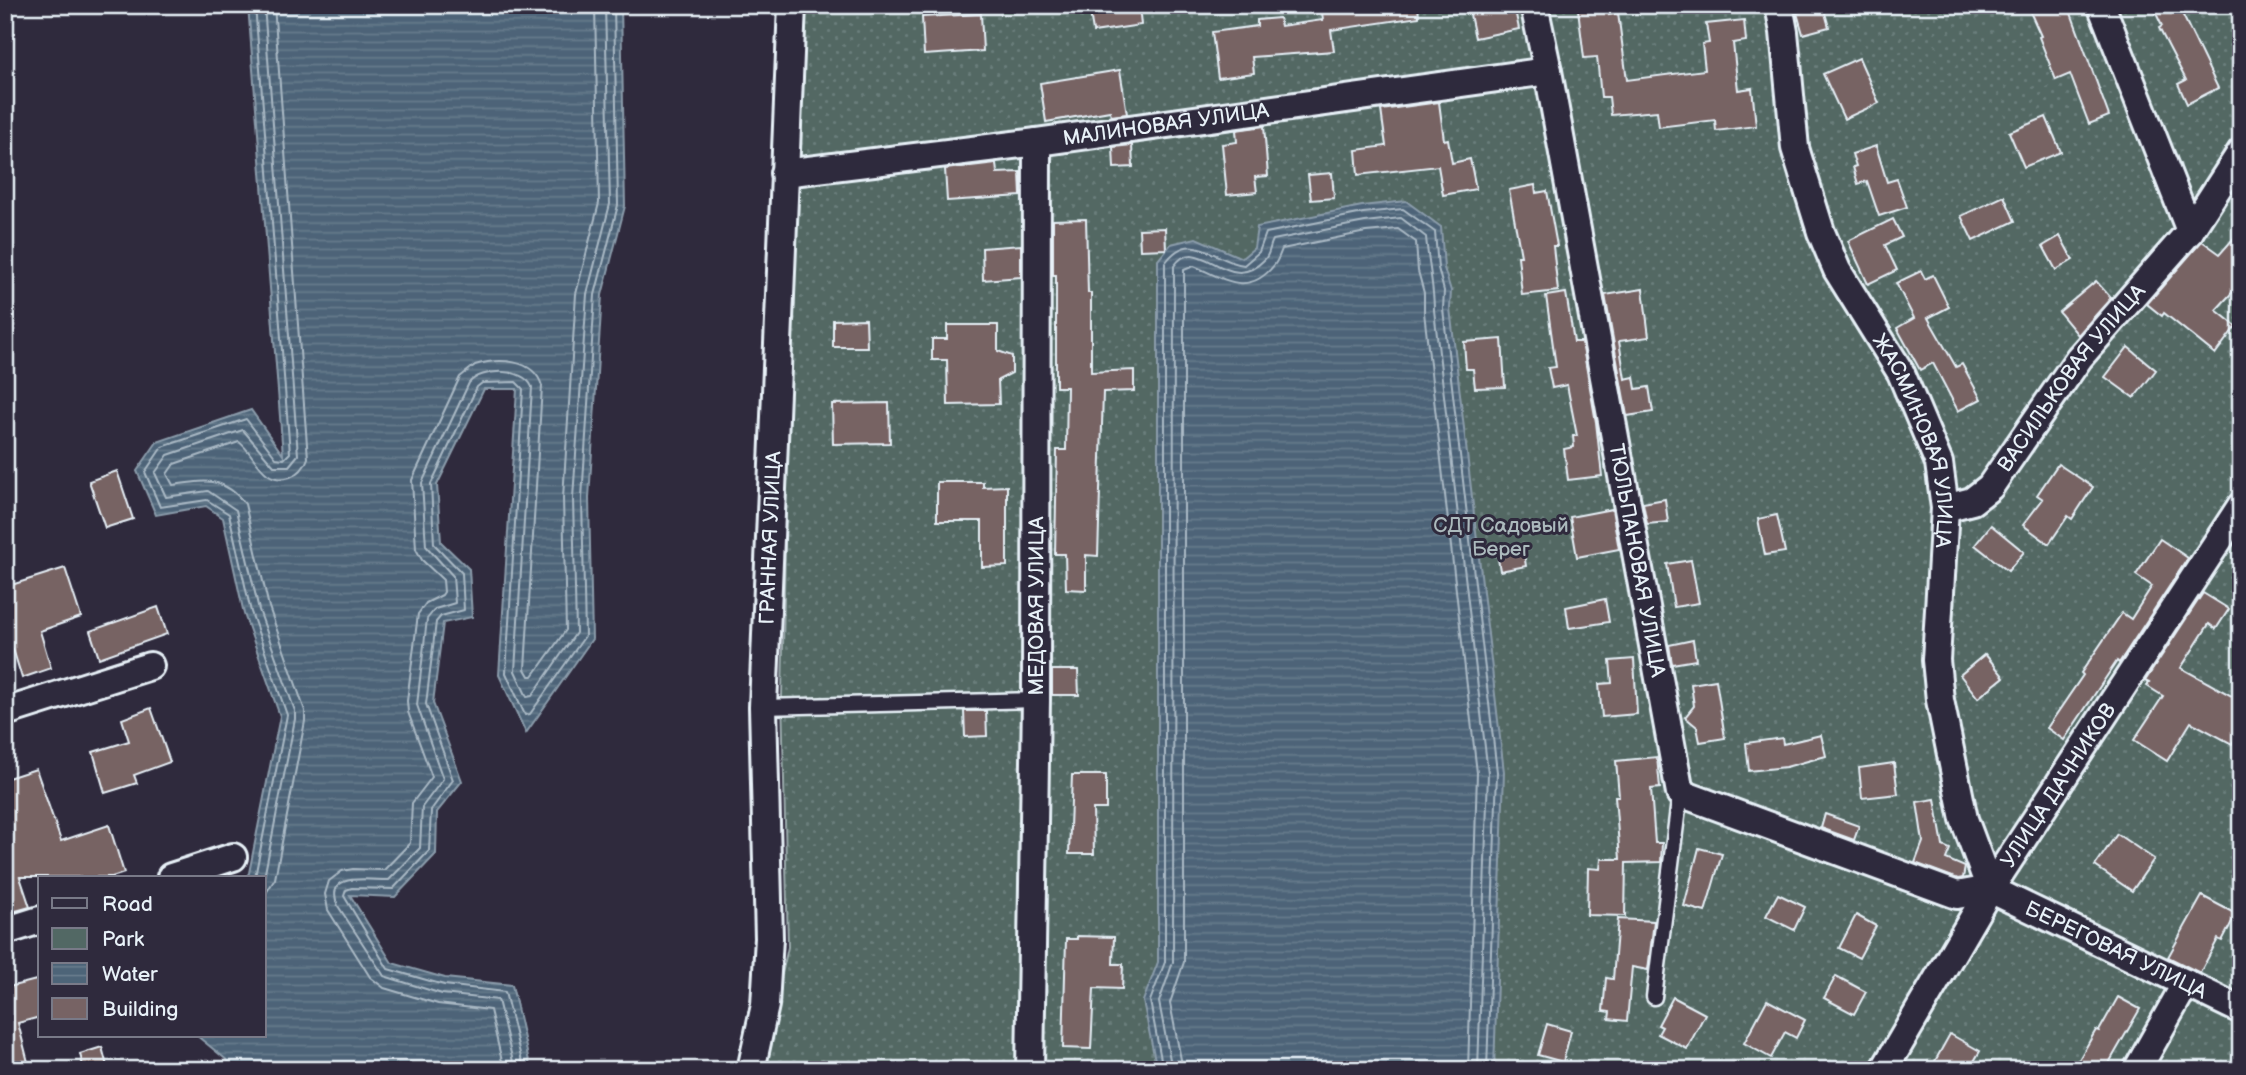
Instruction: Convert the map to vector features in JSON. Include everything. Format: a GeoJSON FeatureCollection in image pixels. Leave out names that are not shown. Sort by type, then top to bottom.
{"type":"FeatureCollection","features":[{"type":"Feature","properties":{"kind":"street","name":"ГРАННАЯ УЛИЦА"},"geometry":{"type":"LineString","coordinates":[[751,1070],[765,1005],[769,938],[763,707],[792,5]]}},
{"type":"Feature","properties":{"kind":"street","name":"ТЮЛЬПАНОВАЯ УЛИЦА"},"geometry":{"type":"LineString","coordinates":[[1534,5],[1680,793]]}},
{"type":"Feature","properties":{"kind":"street","name":"ЖАСМИНОВАЯ УЛИЦА"},"geometry":{"type":"LineString","coordinates":[[1779,5],[1795,148],[1821,232],[1837,270],[1901,373],[1939,463],[1945,508],[1936,660],[1940,700],[1964,819],[1990,889]]}},
{"type":"Feature","properties":{"kind":"street"},"geometry":{"type":"LineString","coordinates":[[2101,5],[2190,231]]}},
{"type":"Feature","properties":{"kind":"street","name":"МАЛИНОВАЯ УЛИЦА"},"geometry":{"type":"LineString","coordinates":[[784,173],[1037,142],[1548,71]]}},
{"type":"Feature","properties":{"kind":"street","name":"МЕДОВАЯ УЛИЦА"},"geometry":{"type":"LineString","coordinates":[[1030,1070],[1036,700],[1037,142]]}},
{"type":"Feature","properties":{"kind":"street","name":"ВАСИЛЬКОВАЯ УЛИЦА"},"geometry":{"type":"LineString","coordinates":[[1945,508],[1972,501],[1990,487],[2079,358],[2190,231],[2241,152]]}},
{"type":"Feature","properties":{"kind":"street","name":"УЛИЦА ДАЧНИКОВ"},"geometry":{"type":"LineString","coordinates":[[1884,1070],[1990,889],[2241,506]]}},
{"type":"Feature","properties":{"kind":"street"},"geometry":{"type":"LineString","coordinates":[[5,712],[150,666]]}},
{"type":"Feature","properties":{"kind":"street"},"geometry":{"type":"LineString","coordinates":[[1680,793],[1957,895],[1990,889]]}},
{"type":"Feature","properties":{"kind":"street"},"geometry":{"type":"LineString","coordinates":[[173,876],[233,857]]}},
{"type":"Feature","properties":{"kind":"street","name":"БЕРЕГОВАЯ УЛИЦА"},"geometry":{"type":"LineString","coordinates":[[1990,889],[2241,1010]]}},
{"type":"Feature","properties":{"kind":"street"},"geometry":{"type":"LineString","coordinates":[[5,931],[38,921]]}},
{"type":"Feature","properties":{"kind":"street"},"geometry":{"type":"LineString","coordinates":[[2137,1070],[2186,983]]}},
{"type":"Feature","properties":{"kind":"lane"},"geometry":{"type":"LineString","coordinates":[[763,707],[1036,700]]}},
{"type":"Feature","properties":{"kind":"lane"},"geometry":{"type":"LineString","coordinates":[[1654,997],[1680,793]]}},
{"type":"Feature","properties":{"kind":"green space","name":"СДТ Садовый Берег"},"geometry":{"type":"Polygon","coordinates":[[[802,5],[2241,5],[2241,1070],[761,1070],[788,947],[782,696],[792,190],[802,5]]]}},
{"type":"Feature","properties":{"kind":"water"},"geometry":{"type":"Polygon","coordinates":[[[248,5],[621,5],[625,206],[602,295],[589,498],[592,639],[526,733],[499,675],[517,389],[484,389],[437,485],[441,542],[469,569],[472,617],[443,623],[433,703],[462,781],[437,812],[436,854],[395,897],[350,895],[392,963],[445,978],[512,985],[531,1070],[239,1070],[197,1036],[266,1036],[266,876],[247,876],[280,716],[244,614],[223,518],[206,506],[156,515],[137,471],[157,442],[251,410],[283,455],[248,5]]]}},
{"type":"Feature","properties":{"kind":"water"},"geometry":{"type":"Polygon","coordinates":[[[1406,201],[1441,227],[1444,268],[1451,291],[1450,308],[1504,772],[1494,1070],[1157,1070],[1143,1001],[1158,962],[1158,260],[1171,244],[1196,238],[1242,258],[1254,248],[1257,227],[1362,206],[1406,201]]]}},
{"type":"Feature","properties":{"kind":"building"},"geometry":{"type":"Polygon","coordinates":[[[1089,5],[1139,5],[1141,25],[1093,32],[1089,5]]]}},
{"type":"Feature","properties":{"kind":"building"},"geometry":{"type":"Polygon","coordinates":[[[1321,5],[1418,5],[1419,17],[1331,30],[1334,51],[1252,57],[1254,73],[1218,78],[1212,32],[1257,26],[1257,20],[1279,18],[1281,26],[1323,20],[1321,5]]]}},
{"type":"Feature","properties":{"kind":"building"},"geometry":{"type":"Polygon","coordinates":[[[1468,5],[1514,5],[1519,29],[1475,38],[1468,5]]]}},
{"type":"Feature","properties":{"kind":"building"},"geometry":{"type":"Polygon","coordinates":[[[1608,5],[1609,15],[1618,13],[1627,80],[1705,70],[1702,44],[1709,43],[1706,24],[1744,20],[1746,41],[1733,43],[1738,90],[1752,88],[1756,126],[1716,131],[1715,120],[1659,127],[1657,111],[1611,115],[1609,97],[1601,97],[1597,57],[1584,58],[1578,9],[1608,5]]]}},
{"type":"Feature","properties":{"kind":"building"},"geometry":{"type":"Polygon","coordinates":[[[2027,5],[2068,5],[2109,116],[2089,124],[2070,74],[2056,80],[2027,5]]]}},
{"type":"Feature","properties":{"kind":"building"},"geometry":{"type":"Polygon","coordinates":[[[2152,5],[2178,5],[2218,88],[2187,104],[2178,84],[2186,80],[2159,28],[2162,26],[2152,5]]]}},
{"type":"Feature","properties":{"kind":"building"},"geometry":{"type":"Polygon","coordinates":[[[1823,6],[1829,27],[1803,34],[1797,13],[1823,6]]]}},
{"type":"Feature","properties":{"kind":"building"},"geometry":{"type":"Polygon","coordinates":[[[981,14],[983,51],[924,55],[922,17],[981,14]]]}},
{"type":"Feature","properties":{"kind":"building"},"geometry":{"type":"Polygon","coordinates":[[[1859,58],[1879,103],[1844,119],[1823,74],[1859,58]]]}},
{"type":"Feature","properties":{"kind":"building"},"geometry":{"type":"Polygon","coordinates":[[[1120,70],[1127,114],[1111,116],[1110,111],[1046,122],[1040,83],[1120,70]]]}},
{"type":"Feature","properties":{"kind":"building"},"geometry":{"type":"Polygon","coordinates":[[[1439,102],[1444,140],[1448,139],[1452,163],[1470,159],[1476,189],[1443,195],[1438,166],[1358,175],[1356,150],[1386,146],[1381,110],[1439,102]]]}},
{"type":"Feature","properties":{"kind":"building"},"geometry":{"type":"Polygon","coordinates":[[[2046,117],[2061,152],[2024,167],[2009,132],[2046,117]]]}},
{"type":"Feature","properties":{"kind":"building"},"geometry":{"type":"Polygon","coordinates":[[[1264,126],[1268,176],[1255,177],[1257,192],[1227,195],[1222,144],[1237,142],[1236,130],[1264,126]]]}},
{"type":"Feature","properties":{"kind":"building"},"geometry":{"type":"Polygon","coordinates":[[[1132,145],[1133,167],[1114,168],[1113,147],[1132,145]]]}},
{"type":"Feature","properties":{"kind":"building"},"geometry":{"type":"Polygon","coordinates":[[[1876,146],[1887,182],[1897,179],[1907,207],[1879,216],[1867,181],[1858,184],[1852,154],[1876,146]]]}},
{"type":"Feature","properties":{"kind":"building"},"geometry":{"type":"Polygon","coordinates":[[[996,163],[997,173],[1020,172],[1021,196],[947,201],[945,169],[996,163]]]}},
{"type":"Feature","properties":{"kind":"building"},"geometry":{"type":"Polygon","coordinates":[[[1332,173],[1334,198],[1311,200],[1308,175],[1332,173]]]}},
{"type":"Feature","properties":{"kind":"building"},"geometry":{"type":"Polygon","coordinates":[[[1535,185],[1536,193],[1547,191],[1557,246],[1553,246],[1558,291],[1522,295],[1518,256],[1521,256],[1509,190],[1535,185]]]}},
{"type":"Feature","properties":{"kind":"building"},"geometry":{"type":"Polygon","coordinates":[[[2004,196],[2015,221],[1973,241],[1961,216],[2004,196]]]}},
{"type":"Feature","properties":{"kind":"building"},"geometry":{"type":"Polygon","coordinates":[[[1086,219],[1088,293],[1091,293],[1091,372],[1134,370],[1134,391],[1103,392],[1098,556],[1086,555],[1086,590],[1066,589],[1065,554],[1055,554],[1057,450],[1066,450],[1067,387],[1056,387],[1053,220],[1086,219]]]}},
{"type":"Feature","properties":{"kind":"building"},"geometry":{"type":"Polygon","coordinates":[[[1893,219],[1902,237],[1885,245],[1897,270],[1868,284],[1848,241],[1893,219]]]}},
{"type":"Feature","properties":{"kind":"building"},"geometry":{"type":"Polygon","coordinates":[[[1165,228],[1166,249],[1140,250],[1139,229],[1165,228]]]}},
{"type":"Feature","properties":{"kind":"building"},"geometry":{"type":"Polygon","coordinates":[[[2241,230],[2241,283],[2216,310],[2236,326],[2215,354],[2164,313],[2162,316],[2147,304],[2202,241],[2220,254],[2241,230]]]}},
{"type":"Feature","properties":{"kind":"building"},"geometry":{"type":"Polygon","coordinates":[[[2060,236],[2073,260],[2056,270],[2043,246],[2060,236]]]}},
{"type":"Feature","properties":{"kind":"building"},"geometry":{"type":"Polygon","coordinates":[[[1021,245],[1021,277],[983,280],[982,248],[1021,245]]]}},
{"type":"Feature","properties":{"kind":"building"},"geometry":{"type":"Polygon","coordinates":[[[1921,271],[1925,279],[1933,275],[1949,307],[1928,318],[1956,367],[1962,364],[1981,399],[1958,411],[1933,363],[1920,370],[1897,328],[1914,318],[1896,283],[1921,271]]]}},
{"type":"Feature","properties":{"kind":"building"},"geometry":{"type":"Polygon","coordinates":[[[2096,281],[2111,298],[2078,335],[2059,312],[2096,281]]]}},
{"type":"Feature","properties":{"kind":"building"},"geometry":{"type":"Polygon","coordinates":[[[1643,289],[1649,337],[1619,341],[1625,379],[1634,377],[1636,389],[1649,387],[1653,412],[1627,416],[1605,295],[1643,289]]]}},
{"type":"Feature","properties":{"kind":"building"},"geometry":{"type":"Polygon","coordinates":[[[1566,293],[1574,342],[1582,342],[1602,476],[1568,480],[1564,449],[1574,447],[1573,436],[1577,436],[1567,385],[1552,388],[1548,368],[1556,367],[1546,296],[1566,293]]]}},
{"type":"Feature","properties":{"kind":"building"},"geometry":{"type":"Polygon","coordinates":[[[866,319],[867,347],[833,347],[833,320],[866,319]]]}},
{"type":"Feature","properties":{"kind":"building"},"geometry":{"type":"Polygon","coordinates":[[[947,325],[998,325],[998,351],[1012,356],[1012,373],[998,380],[999,404],[948,405],[947,360],[932,360],[932,339],[947,339],[947,325]]]}},
{"type":"Feature","properties":{"kind":"building"},"geometry":{"type":"Polygon","coordinates":[[[1502,339],[1505,387],[1475,388],[1473,369],[1466,369],[1464,342],[1502,339]]]}},
{"type":"Feature","properties":{"kind":"building"},"geometry":{"type":"Polygon","coordinates":[[[2128,347],[2156,370],[2134,398],[2105,377],[2128,347]]]}},
{"type":"Feature","properties":{"kind":"building"},"geometry":{"type":"Polygon","coordinates":[[[889,403],[890,443],[833,444],[832,404],[889,403]]]}},
{"type":"Feature","properties":{"kind":"building"},"geometry":{"type":"Polygon","coordinates":[[[2058,464],[2093,487],[2072,519],[2068,516],[2049,544],[2023,525],[2043,499],[2037,495],[2058,464]]]}},
{"type":"Feature","properties":{"kind":"building"},"geometry":{"type":"Polygon","coordinates":[[[117,471],[133,519],[105,528],[89,481],[117,471]]]}},
{"type":"Feature","properties":{"kind":"building"},"geometry":{"type":"Polygon","coordinates":[[[937,482],[983,482],[983,487],[1007,486],[1007,566],[982,567],[982,521],[937,521],[937,482]]]}},
{"type":"Feature","properties":{"kind":"building"},"geometry":{"type":"Polygon","coordinates":[[[1665,499],[1668,522],[1647,524],[1643,503],[1665,499]]]}},
{"type":"Feature","properties":{"kind":"building"},"geometry":{"type":"Polygon","coordinates":[[[1612,509],[1619,549],[1577,557],[1570,517],[1612,509]]]}},
{"type":"Feature","properties":{"kind":"building"},"geometry":{"type":"Polygon","coordinates":[[[1777,515],[1785,552],[1765,555],[1758,519],[1777,515]]]}},
{"type":"Feature","properties":{"kind":"building"},"geometry":{"type":"Polygon","coordinates":[[[1991,525],[2024,552],[2008,571],[1975,545],[1991,525]]]}},
{"type":"Feature","properties":{"kind":"building"},"geometry":{"type":"Polygon","coordinates":[[[2160,539],[2188,558],[2064,740],[2047,728],[2122,613],[2131,619],[2152,586],[2136,575],[2160,539]]]}},
{"type":"Feature","properties":{"kind":"building"},"geometry":{"type":"Polygon","coordinates":[[[1523,547],[1526,566],[1500,571],[1497,552],[1523,547]]]}},
{"type":"Feature","properties":{"kind":"building"},"geometry":{"type":"Polygon","coordinates":[[[1691,560],[1699,603],[1674,607],[1667,564],[1691,560]]]}},
{"type":"Feature","properties":{"kind":"building"},"geometry":{"type":"Polygon","coordinates":[[[65,568],[81,617],[40,631],[51,668],[22,678],[13,649],[5,652],[5,587],[65,568]]]}},
{"type":"Feature","properties":{"kind":"building"},"geometry":{"type":"Polygon","coordinates":[[[2203,593],[2229,609],[2216,629],[2209,624],[2181,668],[2241,701],[2241,727],[2232,744],[2191,722],[2167,761],[2134,740],[2163,696],[2147,686],[2149,683],[2145,681],[2203,593]]]}},
{"type":"Feature","properties":{"kind":"building"},"geometry":{"type":"Polygon","coordinates":[[[1605,599],[1609,622],[1569,628],[1566,607],[1605,599]]]}},
{"type":"Feature","properties":{"kind":"building"},"geometry":{"type":"Polygon","coordinates":[[[158,607],[167,634],[99,658],[90,631],[158,607]]]}},
{"type":"Feature","properties":{"kind":"building"},"geometry":{"type":"Polygon","coordinates":[[[1693,640],[1696,660],[1672,664],[1669,645],[1693,640]]]}},
{"type":"Feature","properties":{"kind":"building"},"geometry":{"type":"Polygon","coordinates":[[[1985,654],[2004,677],[1978,698],[1960,675],[1985,654]]]}},
{"type":"Feature","properties":{"kind":"building"},"geometry":{"type":"Polygon","coordinates":[[[1634,659],[1637,714],[1602,717],[1599,684],[1612,683],[1610,661],[1634,659]]]}},
{"type":"Feature","properties":{"kind":"building"},"geometry":{"type":"Polygon","coordinates":[[[1052,670],[1078,670],[1079,695],[1052,695],[1052,670]]]}},
{"type":"Feature","properties":{"kind":"building"},"geometry":{"type":"Polygon","coordinates":[[[1716,680],[1725,738],[1700,742],[1697,727],[1685,717],[1694,706],[1691,684],[1716,680]]]}},
{"type":"Feature","properties":{"kind":"building"},"geometry":{"type":"Polygon","coordinates":[[[151,708],[170,762],[134,775],[137,783],[105,793],[93,752],[129,741],[122,719],[151,708]]]}},
{"type":"Feature","properties":{"kind":"building"},"geometry":{"type":"Polygon","coordinates":[[[964,711],[986,711],[987,736],[965,737],[964,711]]]}},
{"type":"Feature","properties":{"kind":"building"},"geometry":{"type":"Polygon","coordinates":[[[1821,735],[1826,756],[1786,767],[1749,771],[1746,743],[1782,738],[1783,744],[1821,735]]]}},
{"type":"Feature","properties":{"kind":"building"},"geometry":{"type":"Polygon","coordinates":[[[1657,757],[1660,788],[1651,789],[1655,843],[1662,843],[1661,862],[1626,863],[1625,916],[1587,915],[1588,868],[1600,869],[1601,859],[1620,859],[1615,796],[1619,796],[1616,761],[1657,757]]]}},
{"type":"Feature","properties":{"kind":"building"},"geometry":{"type":"Polygon","coordinates":[[[1894,763],[1898,794],[1862,798],[1859,768],[1894,763]]]}},
{"type":"Feature","properties":{"kind":"building"},"geometry":{"type":"Polygon","coordinates":[[[36,769],[61,841],[109,825],[124,873],[115,876],[20,877],[30,907],[5,914],[5,779],[36,769]]]}},
{"type":"Feature","properties":{"kind":"building"},"geometry":{"type":"Polygon","coordinates":[[[1072,775],[1106,775],[1106,809],[1093,809],[1094,854],[1069,854],[1072,775]]]}},
{"type":"Feature","properties":{"kind":"building"},"geometry":{"type":"Polygon","coordinates":[[[1935,799],[1943,846],[1950,849],[1946,859],[1965,867],[1963,878],[1958,879],[1915,863],[1923,842],[1917,802],[1935,799]]]}},
{"type":"Feature","properties":{"kind":"building"},"geometry":{"type":"Polygon","coordinates":[[[1825,814],[1859,826],[1854,840],[1821,828],[1825,814]]]}},
{"type":"Feature","properties":{"kind":"building"},"geometry":{"type":"Polygon","coordinates":[[[2117,834],[2154,859],[2132,891],[2095,866],[2117,834]]]}},
{"type":"Feature","properties":{"kind":"building"},"geometry":{"type":"Polygon","coordinates":[[[1699,848],[1722,854],[1705,912],[1684,906],[1699,848]]]}},
{"type":"Feature","properties":{"kind":"building"},"geometry":{"type":"Polygon","coordinates":[[[1778,894],[1805,907],[1794,930],[1766,916],[1778,894]]]}},
{"type":"Feature","properties":{"kind":"building"},"geometry":{"type":"Polygon","coordinates":[[[2202,896],[2236,914],[2222,941],[2218,939],[2200,973],[2168,957],[2202,896]]]}},
{"type":"Feature","properties":{"kind":"building"},"geometry":{"type":"Polygon","coordinates":[[[1856,915],[1876,926],[1859,958],[1839,948],[1856,915]]]}},
{"type":"Feature","properties":{"kind":"building"},"geometry":{"type":"Polygon","coordinates":[[[1618,919],[1654,921],[1648,970],[1632,967],[1627,1021],[1609,1019],[1610,1012],[1603,1011],[1606,978],[1613,979],[1618,919]]]}},
{"type":"Feature","properties":{"kind":"building"},"geometry":{"type":"Polygon","coordinates":[[[1077,936],[1114,937],[1113,964],[1123,964],[1122,989],[1094,988],[1091,1049],[1063,1048],[1066,939],[1077,939],[1077,936]]]}},
{"type":"Feature","properties":{"kind":"building"},"geometry":{"type":"Polygon","coordinates":[[[1836,976],[1866,992],[1854,1014],[1824,998],[1836,976]]]}},
{"type":"Feature","properties":{"kind":"building"},"geometry":{"type":"Polygon","coordinates":[[[38,980],[38,1018],[18,1023],[30,1070],[5,1070],[5,988],[38,980]]]}},
{"type":"Feature","properties":{"kind":"building"},"geometry":{"type":"Polygon","coordinates":[[[1673,997],[1705,1014],[1687,1049],[1658,1034],[1662,1027],[1658,1025],[1673,997]]]}},
{"type":"Feature","properties":{"kind":"building"},"geometry":{"type":"Polygon","coordinates":[[[2118,997],[2140,1009],[2105,1070],[2073,1070],[2096,1030],[2099,1031],[2118,997]]]}},
{"type":"Feature","properties":{"kind":"building"},"geometry":{"type":"Polygon","coordinates":[[[1767,1000],[1805,1020],[1796,1038],[1785,1032],[1771,1058],[1744,1043],[1767,1000]]]}},
{"type":"Feature","properties":{"kind":"building"},"geometry":{"type":"Polygon","coordinates":[[[1547,1024],[1571,1031],[1563,1062],[1538,1055],[1547,1024]]]}},
{"type":"Feature","properties":{"kind":"building"},"geometry":{"type":"Polygon","coordinates":[[[1950,1034],[1980,1051],[1969,1070],[1930,1070],[1950,1034]]]}},
{"type":"Feature","properties":{"kind":"building"},"geometry":{"type":"Polygon","coordinates":[[[102,1047],[108,1070],[84,1070],[80,1054],[102,1047]]]}}]}
